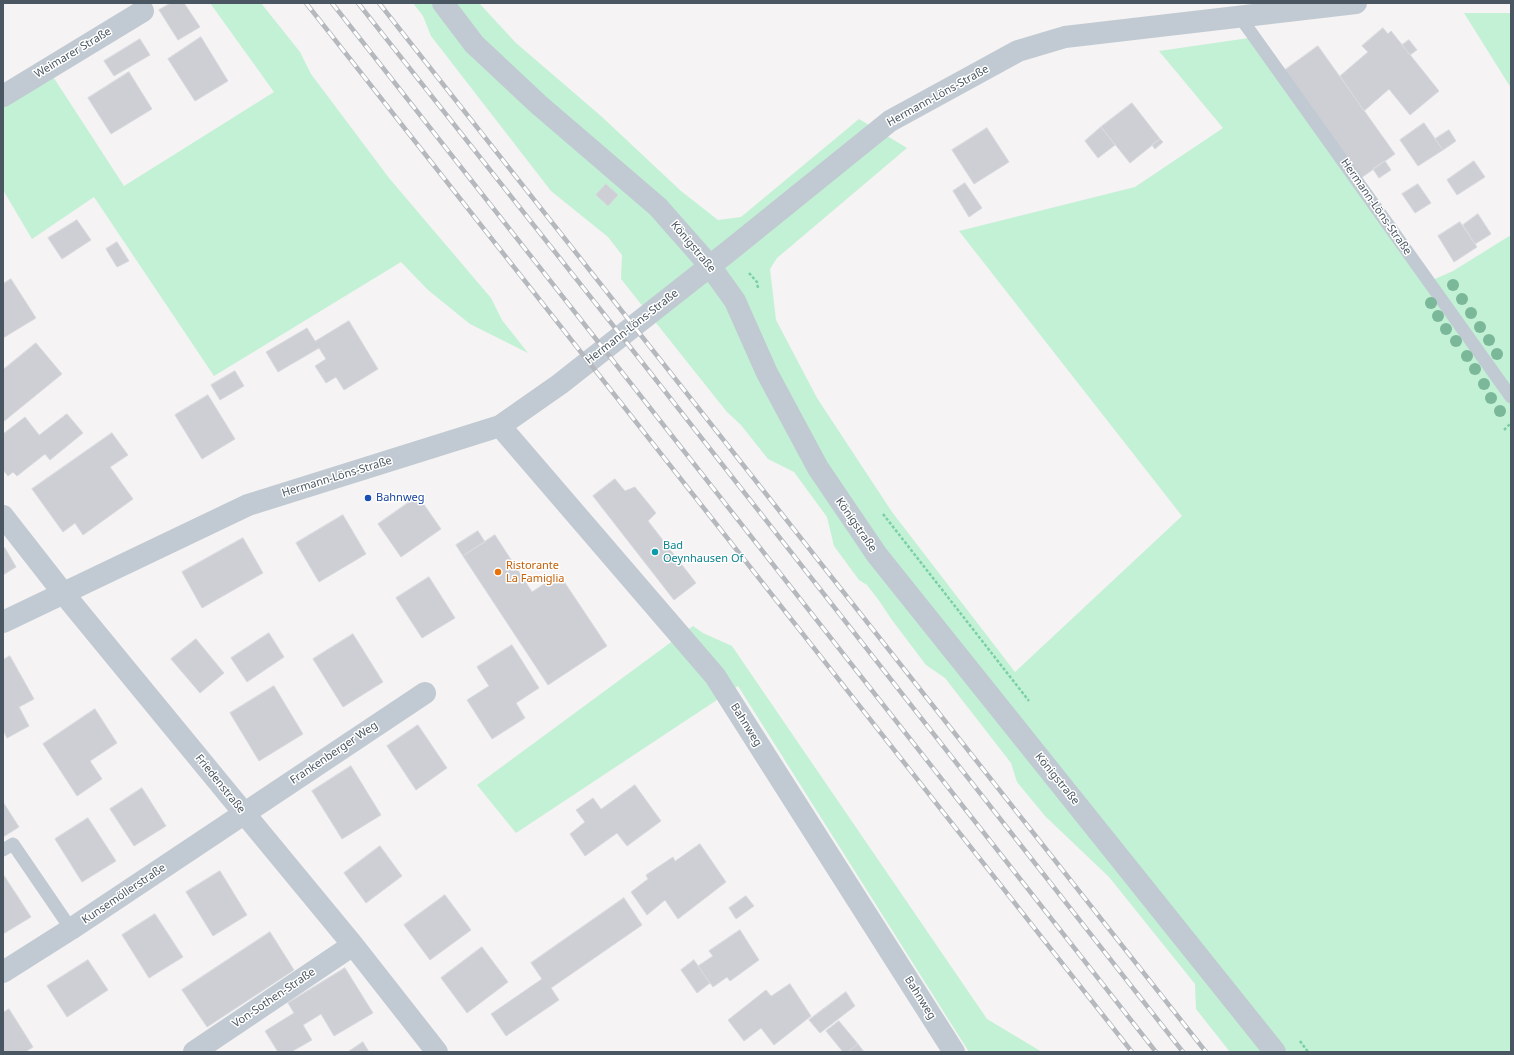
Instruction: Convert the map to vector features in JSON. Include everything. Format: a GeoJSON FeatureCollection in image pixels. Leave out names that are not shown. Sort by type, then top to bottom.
{"type":"FeatureCollection","features":[{"type":"Feature","properties":{"kind":"street","name":"Königstraße"},"geometry":{"type":"LineString","coordinates":[[443,3],[474,44],[538,104],[658,207],[710,266],[735,301],[767,374],[818,468],[878,555],[1275,1052]]}},
{"type":"Feature","properties":{"kind":"street","name":"Hermann-Löns-Straße"},"geometry":{"type":"LineString","coordinates":[[3,622],[248,505],[500,426],[560,384],[730,251],[890,121],[1018,51],[1065,37],[1356,3]]}},
{"type":"Feature","properties":{"kind":"street","name":"Weimarer Straße"},"geometry":{"type":"LineString","coordinates":[[3,96],[143,11]]}},
{"type":"Feature","properties":{"kind":"street","name":"Bahnweg"},"geometry":{"type":"LineString","coordinates":[[500,426],[715,676],[954,1052]]}},
{"type":"Feature","properties":{"kind":"street","name":"Friedenstraße"},"geometry":{"type":"LineString","coordinates":[[3,516],[64,594],[353,945],[437,1052]]}},
{"type":"Feature","properties":{"kind":"street","name":"Frankenberger Weg"},"geometry":{"type":"LineString","coordinates":[[244,813],[425,693]]}},
{"type":"Feature","properties":{"kind":"street","name":"Kunsemöllerstraße"},"geometry":{"type":"LineString","coordinates":[[3,972],[71,929],[244,813]]}},
{"type":"Feature","properties":{"kind":"street","name":"Von-Sothen-Straße"},"geometry":{"type":"LineString","coordinates":[[194,1052],[353,945]]}},
{"type":"Feature","properties":{"kind":"lane","name":"Hermann-Löns-Straße"},"geometry":{"type":"LineString","coordinates":[[1240,17],[1511,397]]}},
{"type":"Feature","properties":{"kind":"lane"},"geometry":{"type":"LineString","coordinates":[[3,850],[13,844],[71,929]]}},
{"type":"Feature","properties":{"kind":"path"},"geometry":{"type":"LineString","coordinates":[[730,251],[757,282],[759,295]]}},
{"type":"Feature","properties":{"kind":"path"},"geometry":{"type":"LineString","coordinates":[[1504,430],[1511,423]]}},
{"type":"Feature","properties":{"kind":"path"},"geometry":{"type":"LineString","coordinates":[[880,510],[902,540],[1031,702]]}},
{"type":"Feature","properties":{"kind":"path"},"geometry":{"type":"LineString","coordinates":[[1298,1040],[1308,1052]]}},
{"type":"Feature","properties":{"kind":"green space"},"geometry":{"type":"Polygon","coordinates":[[[210,3],[261,3],[300,52],[311,74],[389,178],[491,298],[502,320],[528,353],[470,324],[428,290],[401,262],[214,376],[94,197],[32,239],[3,190],[3,101],[50,72],[124,186],[274,92],[210,3]]]}},
{"type":"Feature","properties":{"kind":"green space"},"geometry":{"type":"Polygon","coordinates":[[[413,3],[479,3],[516,43],[601,116],[681,191],[718,220],[741,217],[859,119],[907,148],[777,258],[770,269],[776,320],[817,398],[892,512],[1015,672],[1182,516],[959,231],[1135,187],[1223,128],[1159,51],[1249,38],[1430,281],[1453,271],[1511,235],[1511,1052],[1230,1052],[1196,1009],[1195,984],[1109,877],[1045,816],[1017,782],[1011,763],[945,678],[926,665],[867,585],[859,580],[834,546],[827,517],[794,472],[768,459],[741,425],[727,412],[621,279],[622,255],[608,237],[551,191],[431,36],[423,16],[413,3]]]}},
{"type":"Feature","properties":{"kind":"green space"},"geometry":{"type":"Polygon","coordinates":[[[1464,13],[1511,13],[1511,88],[1464,13]]]}},
{"type":"Feature","properties":{"kind":"green space"},"geometry":{"type":"Polygon","coordinates":[[[693,626],[703,633],[732,646],[987,1019],[1042,1052],[969,1052],[738,686],[516,833],[477,785],[693,626]]]}},
{"type":"Feature","properties":{"kind":"building"},"geometry":{"type":"Polygon","coordinates":[[[171,3],[184,3],[200,27],[178,40],[159,10],[171,3]]]}},
{"type":"Feature","properties":{"kind":"building"},"geometry":{"type":"Polygon","coordinates":[[[1383,28],[1388,34],[1391,31],[1439,91],[1410,115],[1389,89],[1364,111],[1340,76],[1368,52],[1362,46],[1383,28]]]}},
{"type":"Feature","properties":{"kind":"building"},"geometry":{"type":"Polygon","coordinates":[[[201,37],[228,81],[195,101],[168,59],[201,37]]]}},
{"type":"Feature","properties":{"kind":"building"},"geometry":{"type":"Polygon","coordinates":[[[140,39],[150,55],[114,76],[104,61],[140,39]]]}},
{"type":"Feature","properties":{"kind":"building"},"geometry":{"type":"Polygon","coordinates":[[[1409,40],[1417,50],[1410,55],[1402,45],[1409,40]]]}},
{"type":"Feature","properties":{"kind":"building"},"geometry":{"type":"Polygon","coordinates":[[[1318,46],[1395,154],[1361,178],[1285,70],[1318,46]]]}},
{"type":"Feature","properties":{"kind":"building"},"geometry":{"type":"Polygon","coordinates":[[[129,72],[152,109],[111,134],[88,98],[129,72]]]}},
{"type":"Feature","properties":{"kind":"building"},"geometry":{"type":"Polygon","coordinates":[[[1132,103],[1160,139],[1130,163],[1101,127],[1132,103]]]}},
{"type":"Feature","properties":{"kind":"building"},"geometry":{"type":"Polygon","coordinates":[[[1424,123],[1443,150],[1418,166],[1400,140],[1424,123]]]}},
{"type":"Feature","properties":{"kind":"building"},"geometry":{"type":"Polygon","coordinates":[[[1101,127],[1115,145],[1098,158],[1085,141],[1101,127]]]}},
{"type":"Feature","properties":{"kind":"building"},"geometry":{"type":"Polygon","coordinates":[[[987,128],[1009,162],[974,184],[952,150],[987,128]]]}},
{"type":"Feature","properties":{"kind":"building"},"geometry":{"type":"Polygon","coordinates":[[[1449,130],[1456,141],[1443,150],[1435,139],[1449,130]]]}},
{"type":"Feature","properties":{"kind":"building"},"geometry":{"type":"Polygon","coordinates":[[[1160,139],[1163,142],[1155,149],[1152,145],[1160,139]]]}},
{"type":"Feature","properties":{"kind":"building"},"geometry":{"type":"Polygon","coordinates":[[[1385,161],[1391,170],[1379,178],[1373,169],[1385,161]]]}},
{"type":"Feature","properties":{"kind":"building"},"geometry":{"type":"Polygon","coordinates":[[[1474,161],[1485,177],[1457,195],[1447,180],[1474,161]]]}},
{"type":"Feature","properties":{"kind":"building"},"geometry":{"type":"Polygon","coordinates":[[[965,183],[982,208],[969,217],[953,191],[965,183]]]}},
{"type":"Feature","properties":{"kind":"building"},"geometry":{"type":"Polygon","coordinates":[[[606,184],[618,195],[608,206],[596,195],[606,184]]]}},
{"type":"Feature","properties":{"kind":"building"},"geometry":{"type":"Polygon","coordinates":[[[1418,184],[1431,203],[1415,213],[1402,194],[1418,184]]]}},
{"type":"Feature","properties":{"kind":"building"},"geometry":{"type":"Polygon","coordinates":[[[1478,214],[1491,234],[1475,244],[1463,225],[1478,214]]]}},
{"type":"Feature","properties":{"kind":"building"},"geometry":{"type":"Polygon","coordinates":[[[77,220],[91,240],[62,259],[48,238],[77,220]]]}},
{"type":"Feature","properties":{"kind":"building"},"geometry":{"type":"Polygon","coordinates":[[[1460,222],[1477,247],[1454,262],[1438,236],[1460,222]]]}},
{"type":"Feature","properties":{"kind":"building"},"geometry":{"type":"Polygon","coordinates":[[[117,242],[129,261],[117,267],[106,249],[117,242]]]}},
{"type":"Feature","properties":{"kind":"building"},"geometry":{"type":"Polygon","coordinates":[[[11,279],[36,318],[3,338],[3,284],[11,279]]]}},
{"type":"Feature","properties":{"kind":"building"},"geometry":{"type":"Polygon","coordinates":[[[349,321],[378,369],[344,390],[336,377],[326,383],[315,366],[326,359],[319,348],[278,372],[266,352],[307,328],[315,341],[349,321]]]}},
{"type":"Feature","properties":{"kind":"building"},"geometry":{"type":"Polygon","coordinates":[[[36,343],[62,374],[3,422],[3,370],[36,343]]]}},
{"type":"Feature","properties":{"kind":"building"},"geometry":{"type":"Polygon","coordinates":[[[235,371],[244,386],[220,400],[211,385],[235,371]]]}},
{"type":"Feature","properties":{"kind":"building"},"geometry":{"type":"Polygon","coordinates":[[[208,395],[235,439],[202,459],[175,415],[208,395]]]}},
{"type":"Feature","properties":{"kind":"building"},"geometry":{"type":"Polygon","coordinates":[[[67,414],[83,433],[50,460],[45,454],[17,476],[13,472],[8,476],[3,470],[3,434],[25,417],[39,435],[67,414]]]}},
{"type":"Feature","properties":{"kind":"building"},"geometry":{"type":"Polygon","coordinates":[[[112,433],[128,455],[110,467],[133,499],[83,535],[75,523],[63,532],[32,489],[112,433]]]}},
{"type":"Feature","properties":{"kind":"building","name":"Bad Oeynhausen Of"},"geometry":{"type":"Polygon","coordinates":[[[615,479],[625,491],[635,487],[656,513],[648,521],[696,583],[674,600],[593,496],[615,479]]]}},
{"type":"Feature","properties":{"kind":"building"},"geometry":{"type":"Polygon","coordinates":[[[418,496],[441,529],[401,557],[378,524],[418,496]]]}},
{"type":"Feature","properties":{"kind":"building"},"geometry":{"type":"Polygon","coordinates":[[[343,515],[366,554],[319,582],[296,543],[343,515]]]}},
{"type":"Feature","properties":{"kind":"building"},"geometry":{"type":"Polygon","coordinates":[[[478,531],[485,542],[463,556],[456,545],[478,531]]]}},
{"type":"Feature","properties":{"kind":"building"},"geometry":{"type":"Polygon","coordinates":[[[495,535],[532,592],[559,574],[607,646],[548,685],[463,556],[495,535]]]}},
{"type":"Feature","properties":{"kind":"building"},"geometry":{"type":"Polygon","coordinates":[[[243,538],[263,573],[202,608],[182,572],[243,538]]]}},
{"type":"Feature","properties":{"kind":"building"},"geometry":{"type":"Polygon","coordinates":[[[5,548],[16,567],[3,575],[3,549],[5,548]]]}},
{"type":"Feature","properties":{"kind":"building"},"geometry":{"type":"Polygon","coordinates":[[[429,577],[455,618],[422,638],[396,598],[429,577]]]}},
{"type":"Feature","properties":{"kind":"building"},"geometry":{"type":"Polygon","coordinates":[[[269,633],[284,657],[247,682],[231,658],[269,633]]]}},
{"type":"Feature","properties":{"kind":"building"},"geometry":{"type":"Polygon","coordinates":[[[353,634],[383,682],[343,707],[313,659],[353,634]]]}},
{"type":"Feature","properties":{"kind":"building"},"geometry":{"type":"Polygon","coordinates":[[[196,639],[224,673],[200,693],[171,659],[196,639]]]}},
{"type":"Feature","properties":{"kind":"building"},"geometry":{"type":"Polygon","coordinates":[[[512,645],[539,688],[516,703],[525,718],[492,739],[467,700],[489,686],[477,667],[512,645]]]}},
{"type":"Feature","properties":{"kind":"building"},"geometry":{"type":"Polygon","coordinates":[[[10,656],[34,699],[19,707],[29,726],[7,738],[3,730],[3,660],[10,656]]]}},
{"type":"Feature","properties":{"kind":"building"},"geometry":{"type":"Polygon","coordinates":[[[274,686],[303,734],[259,761],[230,713],[274,686]]]}},
{"type":"Feature","properties":{"kind":"building"},"geometry":{"type":"Polygon","coordinates":[[[95,709],[117,743],[90,761],[102,779],[77,796],[43,744],[95,709]]]}},
{"type":"Feature","properties":{"kind":"building"},"geometry":{"type":"Polygon","coordinates":[[[418,725],[447,768],[416,790],[387,746],[418,725]]]}},
{"type":"Feature","properties":{"kind":"building"},"geometry":{"type":"Polygon","coordinates":[[[351,766],[381,815],[342,839],[312,791],[351,766]]]}},
{"type":"Feature","properties":{"kind":"building"},"geometry":{"type":"Polygon","coordinates":[[[635,785],[661,821],[627,846],[617,833],[585,856],[570,834],[585,822],[576,810],[593,798],[601,809],[635,785]]]}},
{"type":"Feature","properties":{"kind":"building"},"geometry":{"type":"Polygon","coordinates":[[[142,788],[166,826],[134,846],[110,809],[142,788]]]}},
{"type":"Feature","properties":{"kind":"building"},"geometry":{"type":"Polygon","coordinates":[[[3,802],[19,827],[3,837],[3,802]]]}},
{"type":"Feature","properties":{"kind":"building"},"geometry":{"type":"Polygon","coordinates":[[[88,818],[116,861],[82,882],[55,839],[88,818]]]}},
{"type":"Feature","properties":{"kind":"building"},"geometry":{"type":"Polygon","coordinates":[[[700,844],[726,882],[678,919],[665,900],[647,915],[631,892],[648,879],[646,875],[673,857],[675,861],[700,844]]]}},
{"type":"Feature","properties":{"kind":"building"},"geometry":{"type":"Polygon","coordinates":[[[380,846],[402,876],[366,903],[344,873],[380,846]]]}},
{"type":"Feature","properties":{"kind":"building"},"geometry":{"type":"Polygon","coordinates":[[[220,871],[247,915],[213,936],[186,892],[220,871]]]}},
{"type":"Feature","properties":{"kind":"building"},"geometry":{"type":"Polygon","coordinates":[[[3,874],[31,917],[3,934],[3,874]]]}},
{"type":"Feature","properties":{"kind":"building"},"geometry":{"type":"Polygon","coordinates":[[[445,895],[471,930],[430,960],[404,925],[445,895]]]}},
{"type":"Feature","properties":{"kind":"building"},"geometry":{"type":"Polygon","coordinates":[[[746,896],[754,906],[736,919],[729,908],[746,896]]]}},
{"type":"Feature","properties":{"kind":"building"},"geometry":{"type":"Polygon","coordinates":[[[624,898],[642,925],[551,988],[559,1000],[506,1036],[491,1014],[542,979],[531,963],[624,898]]]}},
{"type":"Feature","properties":{"kind":"building"},"geometry":{"type":"Polygon","coordinates":[[[155,914],[183,957],[149,978],[122,935],[155,914]]]}},
{"type":"Feature","properties":{"kind":"building"},"geometry":{"type":"Polygon","coordinates":[[[740,930],[759,960],[730,981],[727,977],[713,987],[698,966],[713,956],[709,951],[740,930]]]}},
{"type":"Feature","properties":{"kind":"building"},"geometry":{"type":"Polygon","coordinates":[[[270,932],[294,970],[207,1027],[182,990],[270,932]]]}},
{"type":"Feature","properties":{"kind":"building"},"geometry":{"type":"Polygon","coordinates":[[[482,947],[508,982],[467,1013],[441,978],[482,947]]]}},
{"type":"Feature","properties":{"kind":"building"},"geometry":{"type":"Polygon","coordinates":[[[88,960],[108,990],[67,1017],[47,986],[88,960]]]}},
{"type":"Feature","properties":{"kind":"building"},"geometry":{"type":"Polygon","coordinates":[[[694,960],[710,983],[697,993],[681,970],[694,960]]]}},
{"type":"Feature","properties":{"kind":"building"},"geometry":{"type":"Polygon","coordinates":[[[345,968],[373,1013],[334,1036],[321,1014],[303,1025],[312,1040],[291,1052],[278,1052],[265,1031],[294,1013],[288,1003],[345,968]]]}},
{"type":"Feature","properties":{"kind":"building"},"geometry":{"type":"Polygon","coordinates":[[[790,984],[811,1016],[774,1045],[761,1028],[744,1041],[728,1020],[766,990],[771,996],[790,984]]]}},
{"type":"Feature","properties":{"kind":"building"},"geometry":{"type":"Polygon","coordinates":[[[846,992],[855,1006],[820,1033],[809,1020],[846,992]]]}},
{"type":"Feature","properties":{"kind":"building"},"geometry":{"type":"Polygon","coordinates":[[[9,1009],[33,1047],[25,1052],[3,1052],[3,1013],[9,1009]]]}},
{"type":"Feature","properties":{"kind":"building"},"geometry":{"type":"Polygon","coordinates":[[[839,1021],[858,1044],[848,1052],[843,1052],[826,1031],[839,1021]]]}},
{"type":"Feature","properties":{"kind":"building"},"geometry":{"type":"Polygon","coordinates":[[[363,1042],[369,1052],[348,1052],[363,1042]]]}},
{"type":"Feature","properties":{"kind":"building"},"geometry":{"type":"Polygon","coordinates":[[[858,1044],[864,1052],[848,1052],[858,1044]]]}},
{"type":"Feature","properties":{"kind":"railway"},"geometry":{"type":"LineString","coordinates":[[306,3],[1132,1052]]}},
{"type":"Feature","properties":{"kind":"railway"},"geometry":{"type":"LineString","coordinates":[[332,3],[1156,1052]]}},
{"type":"Feature","properties":{"kind":"railway"},"geometry":{"type":"LineString","coordinates":[[358,3],[638,357],[1183,1052]]}},
{"type":"Feature","properties":{"kind":"railway"},"geometry":{"type":"LineString","coordinates":[[379,3],[1206,1052]]}},
{"type":"Feature","properties":{"kind":"place","name":"Bahnweg"},"geometry":{"type":"Point","coordinates":[368,498]}},
{"type":"Feature","properties":{"kind":"place","name":"Bad Oeynhausen Of"},"geometry":{"type":"Point","coordinates":[655,552]}},
{"type":"Feature","properties":{"kind":"place","name":"Ristorante La Famiglia"},"geometry":{"type":"Point","coordinates":[498,572]}}]}
